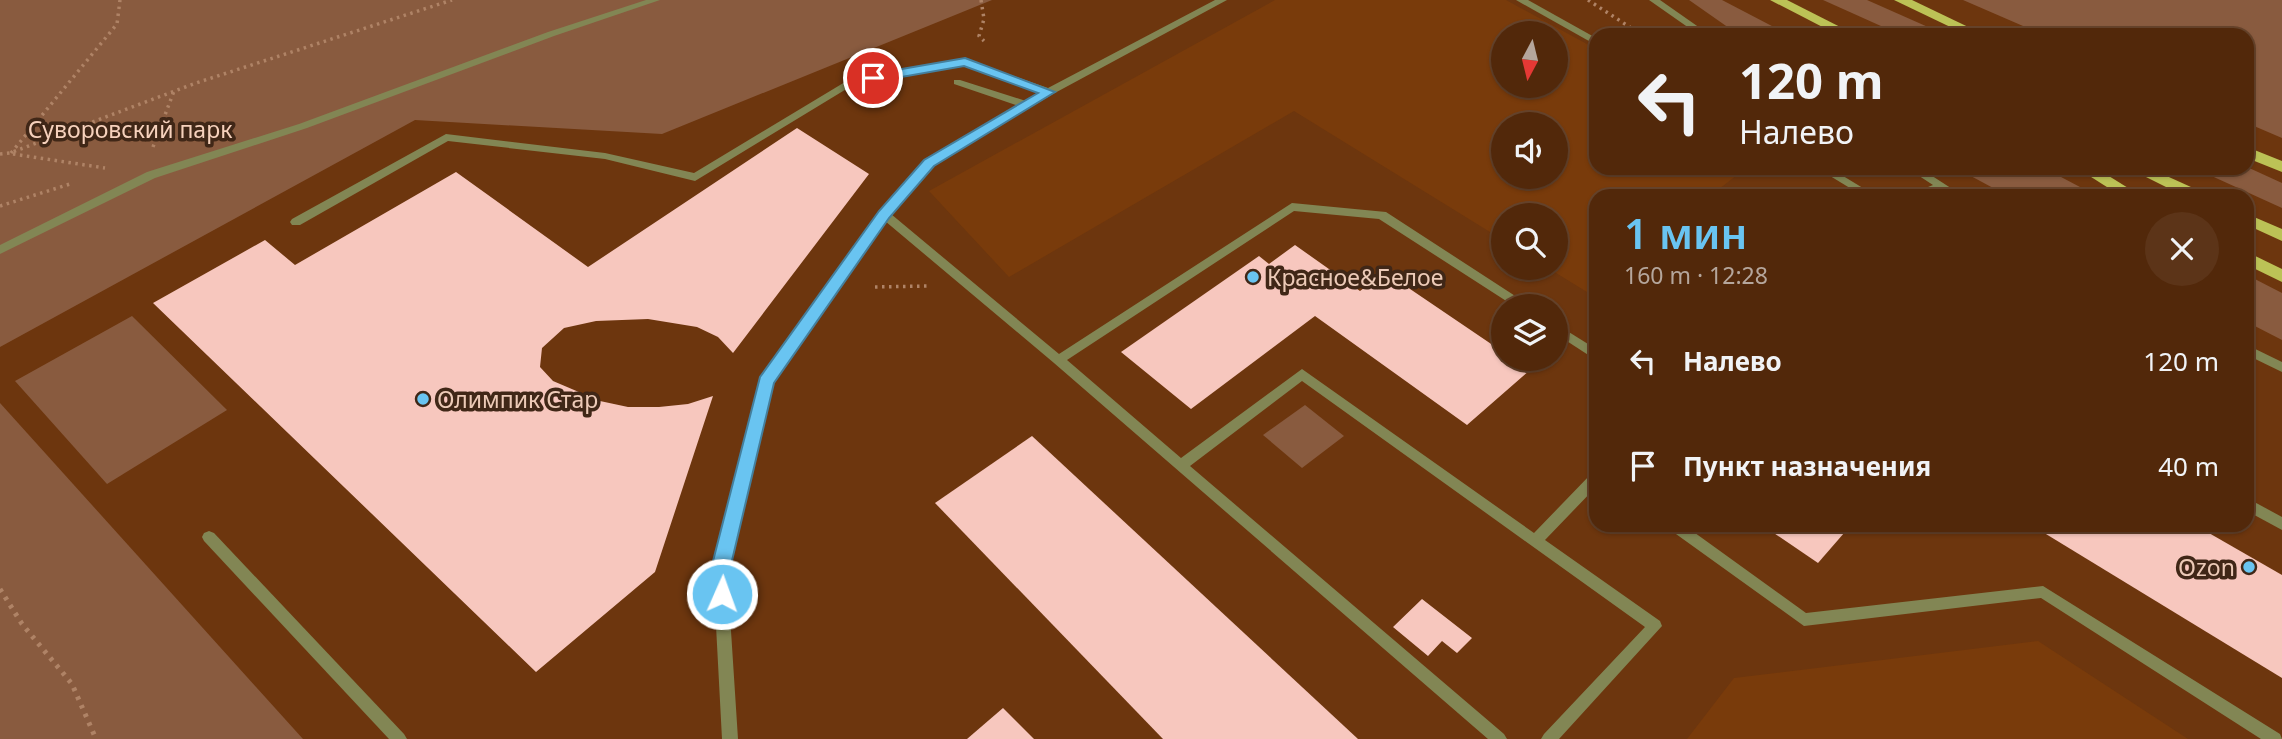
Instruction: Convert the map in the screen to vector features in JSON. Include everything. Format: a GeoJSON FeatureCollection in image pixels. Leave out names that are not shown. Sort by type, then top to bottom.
{"type":"FeatureCollection","features":[{"type":"Feature","properties":{"kind":"main road"},"geometry":{"type":"LineString","coordinates":[[1777,0],[1835,28]]}},
{"type":"Feature","properties":{"kind":"main road"},"geometry":{"type":"LineString","coordinates":[[1901,0],[1963,28]]}},
{"type":"Feature","properties":{"kind":"main road"},"geometry":{"type":"LineString","coordinates":[[2254,155],[2282,167]]}},
{"type":"Feature","properties":{"kind":"main road"},"geometry":{"type":"LineString","coordinates":[[2097,175],[2121,189]]}},
{"type":"Feature","properties":{"kind":"main road"},"geometry":{"type":"LineString","coordinates":[[2151,175],[2182,189]]}},
{"type":"Feature","properties":{"kind":"main road"},"geometry":{"type":"LineString","coordinates":[[2254,222],[2282,235]]}},
{"type":"Feature","properties":{"kind":"main road"},"geometry":{"type":"LineString","coordinates":[[2254,262],[2282,276]]}},
{"type":"Feature","properties":{"kind":"street"},"geometry":{"type":"LineString","coordinates":[[0,250],[147,174],[303,126],[551,34],[655,0]]}},
{"type":"Feature","properties":{"kind":"street"},"geometry":{"type":"LineString","coordinates":[[730,739],[720,569],[766,382],[884,214],[929,163],[1049,92],[1222,0]]}},
{"type":"Feature","properties":{"kind":"street"},"geometry":{"type":"LineString","coordinates":[[1521,0],[1589,38]]}},
{"type":"Feature","properties":{"kind":"street"},"geometry":{"type":"LineString","coordinates":[[1654,0],[1695,28]]}},
{"type":"Feature","properties":{"kind":"street"},"geometry":{"type":"LineString","coordinates":[[296,222],[446,137],[605,156],[695,177],[850,82],[965,62],[1049,92]]}},
{"type":"Feature","properties":{"kind":"street"},"geometry":{"type":"LineString","coordinates":[[957,82],[1027,105]]}},
{"type":"Feature","properties":{"kind":"street"},"geometry":{"type":"LineString","coordinates":[[1834,175],[1859,189]]}},
{"type":"Feature","properties":{"kind":"street"},"geometry":{"type":"LineString","coordinates":[[1923,175],[1946,189]]}},
{"type":"Feature","properties":{"kind":"street"},"geometry":{"type":"LineString","coordinates":[[1934,189],[1941,186]]}},
{"type":"Feature","properties":{"kind":"street"},"geometry":{"type":"LineString","coordinates":[[1058,360],[1292,207],[1382,215],[1504,294]]}},
{"type":"Feature","properties":{"kind":"street"},"geometry":{"type":"LineString","coordinates":[[884,214],[1499,739]]}},
{"type":"Feature","properties":{"kind":"street"},"geometry":{"type":"LineString","coordinates":[[1568,336],[1589,350]]}},
{"type":"Feature","properties":{"kind":"street"},"geometry":{"type":"LineString","coordinates":[[2254,353],[2282,367]]}},
{"type":"Feature","properties":{"kind":"street"},"geometry":{"type":"LineString","coordinates":[[1180,466],[1302,374],[1655,625],[1549,739]]}},
{"type":"Feature","properties":{"kind":"street"},"geometry":{"type":"LineString","coordinates":[[1535,541],[1589,485]]}},
{"type":"Feature","properties":{"kind":"street"},"geometry":{"type":"LineString","coordinates":[[2254,508],[2282,524]]}},
{"type":"Feature","properties":{"kind":"street"},"geometry":{"type":"LineString","coordinates":[[1684,532],[1804,620],[2043,592],[2275,739]]}},
{"type":"Feature","properties":{"kind":"street"},"geometry":{"type":"LineString","coordinates":[[209,537],[399,739]]}},
{"type":"Feature","properties":{"kind":"path"},"geometry":{"type":"LineString","coordinates":[[10,153],[117,24],[120,0]]}},
{"type":"Feature","properties":{"kind":"path"},"geometry":{"type":"LineString","coordinates":[[422,10],[437,0]]}},
{"type":"Feature","properties":{"kind":"path"},"geometry":{"type":"LineString","coordinates":[[10,153],[174,91],[453,0]]}},
{"type":"Feature","properties":{"kind":"path"},"geometry":{"type":"LineString","coordinates":[[1588,0],[1631,28]]}},
{"type":"Feature","properties":{"kind":"path"},"geometry":{"type":"LineString","coordinates":[[0,154],[10,153],[147,174],[174,91]]}},
{"type":"Feature","properties":{"kind":"path"},"geometry":{"type":"LineString","coordinates":[[875,287],[970,285]]}},
{"type":"Feature","properties":{"kind":"path"},"geometry":{"type":"LineString","coordinates":[[0,589],[22,624],[72,684],[96,739]]}},
{"type":"Feature","properties":{"kind":"shaded area"},"geometry":{"type":"Polygon","coordinates":[[[1275,0],[1506,0],[1545,21],[1491,21],[1491,98],[1568,98],[1568,34],[1589,45],[1589,175],[1737,175],[1719,189],[1589,189],[1587,292],[1568,280],[1568,203],[1491,203],[1491,233],[1294,111],[1009,277],[929,191],[1275,0]]]}},
{"type":"Feature","properties":{"kind":"shaded area"},"geometry":{"type":"Polygon","coordinates":[[[2038,641],[2188,739],[1687,739],[1734,678],[2038,641]]]}},
{"type":"Feature","properties":{"kind":"green space","name":"Суворовский парк"},"geometry":{"type":"Polygon","coordinates":[[[0,0],[992,0],[662,134],[415,120],[0,347],[0,0]]]}},
{"type":"Feature","properties":{"kind":"green space"},"geometry":{"type":"Polygon","coordinates":[[[1689,0],[1722,0],[1776,28],[1729,28],[1689,0]]]}},
{"type":"Feature","properties":{"kind":"green space"},"geometry":{"type":"Polygon","coordinates":[[[1823,0],[1867,0],[1930,28],[1885,28],[1823,0]]]}},
{"type":"Feature","properties":{"kind":"green space"},"geometry":{"type":"Polygon","coordinates":[[[1963,0],[2282,0],[2282,138],[2254,126],[2254,28],[2028,28],[1963,0]]]}},
{"type":"Feature","properties":{"kind":"green space"},"geometry":{"type":"Polygon","coordinates":[[[2254,170],[2282,183],[2282,208],[2254,195],[2254,189],[2240,189],[2209,175],[2254,175],[2254,170]]]}},
{"type":"Feature","properties":{"kind":"green space"},"geometry":{"type":"Polygon","coordinates":[[[1969,175],[2057,175],[2084,189],[1995,189],[1969,175]]]}},
{"type":"Feature","properties":{"kind":"green space"},"geometry":{"type":"Polygon","coordinates":[[[2254,279],[2282,293],[2282,340],[2254,326],[2254,279]]]}},
{"type":"Feature","properties":{"kind":"green space"},"geometry":{"type":"Polygon","coordinates":[[[132,316],[227,410],[107,484],[15,381],[132,316]]]}},
{"type":"Feature","properties":{"kind":"green space"},"geometry":{"type":"Polygon","coordinates":[[[0,403],[303,739],[0,739],[0,403]]]}},
{"type":"Feature","properties":{"kind":"green space"},"geometry":{"type":"Polygon","coordinates":[[[1305,405],[1344,436],[1302,468],[1263,435],[1305,405]]]}},
{"type":"Feature","properties":{"kind":"building","name":"Олимпик Стар"},"geometry":{"type":"Polygon","coordinates":[[[797,128],[869,174],[733,353],[718,337],[697,327],[648,319],[596,321],[564,328],[542,348],[540,367],[553,381],[600,401],[628,407],[659,407],[688,404],[713,396],[655,572],[536,672],[153,303],[265,240],[295,265],[456,172],[588,267],[797,128]]]}},
{"type":"Feature","properties":{"kind":"building"},"geometry":{"type":"Polygon","coordinates":[[[1295,245],[1360,291],[1385,272],[1491,344],[1491,371],[1529,371],[1467,425],[1315,316],[1191,409],[1121,352],[1259,256],[1269,264],[1295,245]]]}},
{"type":"Feature","properties":{"kind":"building"},"geometry":{"type":"Polygon","coordinates":[[[1032,436],[1358,739],[1163,739],[935,503],[1032,436]]]}},
{"type":"Feature","properties":{"kind":"building"},"geometry":{"type":"Polygon","coordinates":[[[1772,532],[1845,532],[1818,563],[1772,532]]]}},
{"type":"Feature","properties":{"kind":"building"},"geometry":{"type":"Polygon","coordinates":[[[2042,532],[2207,532],[2282,575],[2282,678],[2042,532]]]}},
{"type":"Feature","properties":{"kind":"building"},"geometry":{"type":"Polygon","coordinates":[[[1422,599],[1472,638],[1457,653],[1442,641],[1428,656],[1393,627],[1422,599]]]}},
{"type":"Feature","properties":{"kind":"building"},"geometry":{"type":"Polygon","coordinates":[[[1003,708],[1034,739],[967,739],[1003,708]]]}},
{"type":"Feature","properties":{"kind":"place","name":"Красное&Белое"},"geometry":{"type":"Point","coordinates":[1253,277]}},
{"type":"Feature","properties":{"kind":"place","name":"Олимпик Стар"},"geometry":{"type":"Point","coordinates":[423,399]}},
{"type":"Feature","properties":{"kind":"place","name":"Ozon"},"geometry":{"type":"Point","coordinates":[2249,567]}},
{"type":"Feature","properties":{"kind":"route"},"geometry":{"type":"LineString","coordinates":[[722,594],[720,569],[766,382],[884,214],[929,163],[1049,92],[965,62],[873,78]]}}]}
